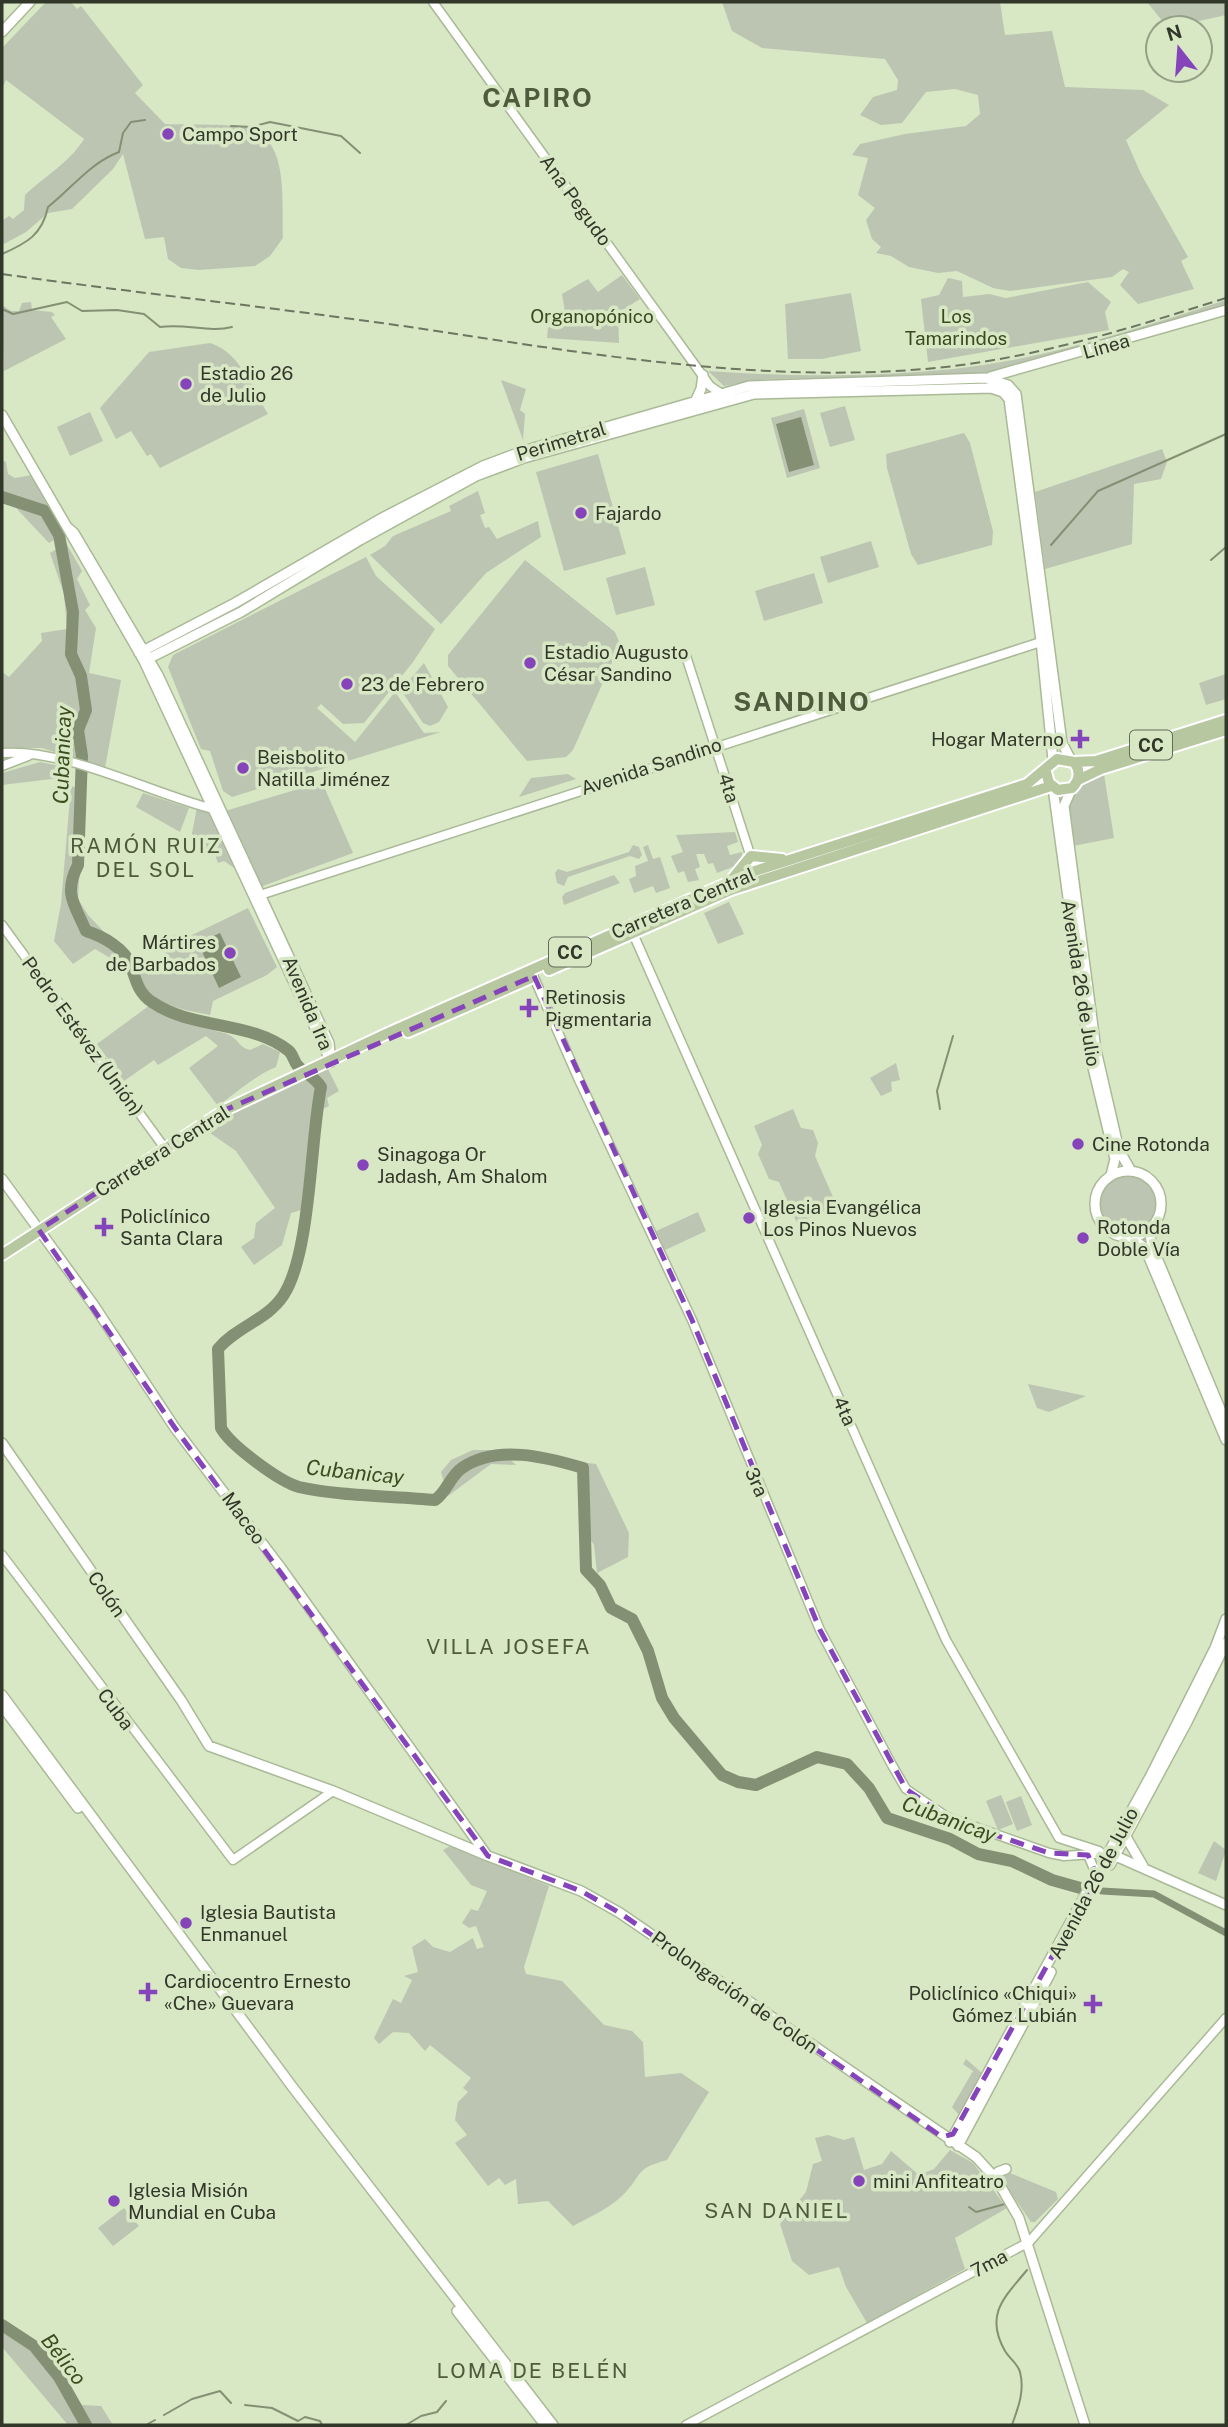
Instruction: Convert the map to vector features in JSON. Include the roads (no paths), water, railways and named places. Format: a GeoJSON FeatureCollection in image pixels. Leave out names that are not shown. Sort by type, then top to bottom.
{"type":"FeatureCollection","features":[{"type":"Feature","properties":{"kind":"main road"},"geometry":{"type":"LineString","coordinates":[[2,32],[30,2]]}},
{"type":"Feature","properties":{"kind":"main road","name":"Línea"},"geometry":{"type":"LineString","coordinates":[[985,378],[1011,387],[1030,368],[1226,310]]}},
{"type":"Feature","properties":{"kind":"main road"},"geometry":{"type":"LineString","coordinates":[[698,405],[703,375]]}},
{"type":"Feature","properties":{"kind":"main road","name":"Perimetral"},"geometry":{"type":"LineString","coordinates":[[146,653],[162,652],[241,612],[387,524],[476,476],[524,458],[698,405],[710,397],[749,387],[985,378],[1011,387]]}},
{"type":"Feature","properties":{"kind":"main road"},"geometry":{"type":"LineString","coordinates":[[1011,387],[1045,640],[1062,743],[1079,770],[1075,784]]}},
{"type":"Feature","properties":{"kind":"main road","name":"Perimetral"},"geometry":{"type":"LineString","coordinates":[[146,653],[384,517],[483,466],[698,405],[754,394],[1011,387]]}},
{"type":"Feature","properties":{"kind":"main road"},"geometry":{"type":"LineString","coordinates":[[722,394],[738,397]]}},
{"type":"Feature","properties":{"kind":"main road","name":"Avenida 1ra"},"geometry":{"type":"LineString","coordinates":[[2,415],[158,675],[326,1045],[331,1062]]}},
{"type":"Feature","properties":{"kind":"main road","name":"Avenida 1ra"},"geometry":{"type":"LineString","coordinates":[[67,527],[74,533],[133,633],[144,642],[146,653],[213,808],[257,896]]}},
{"type":"Feature","properties":{"kind":"main road"},"geometry":{"type":"LineString","coordinates":[[1045,640],[1053,760],[1046,772],[1052,787]]}},
{"type":"Feature","properties":{"kind":"main road"},"geometry":{"type":"LineString","coordinates":[[158,675],[158,658],[162,652]]}},
{"type":"Feature","properties":{"kind":"main road","name":"CC"},"geometry":{"type":"LineString","coordinates":[[1053,760],[1096,761],[1226,720]]}},
{"type":"Feature","properties":{"kind":"main road","name":"CC"},"geometry":{"type":"LineString","coordinates":[[1052,787],[1063,791],[1101,769],[1226,730]]}},
{"type":"Feature","properties":{"kind":"main road","name":"Carretera Central"},"geometry":{"type":"LineString","coordinates":[[631,930],[728,882],[884,835],[1027,785],[1046,772]]}},
{"type":"Feature","properties":{"kind":"main road","name":"Avenida 26 de Julio"},"geometry":{"type":"LineString","coordinates":[[1075,784],[1064,806],[1096,1050],[1119,1150],[1131,1171]]}},
{"type":"Feature","properties":{"kind":"main road","name":"Avenida 26 de Julio"},"geometry":{"type":"LineString","coordinates":[[1052,787],[1089,1051],[1115,1159],[1111,1175]]}},
{"type":"Feature","properties":{"kind":"main road","name":"Carretera Central"},"geometry":{"type":"LineString","coordinates":[[2,1255],[164,1147],[225,1110],[331,1062],[345,1060],[387,1037],[789,860],[1052,787]]}},
{"type":"Feature","properties":{"kind":"main road"},"geometry":{"type":"LineString","coordinates":[[728,882],[751,856],[789,860]]}},
{"type":"Feature","properties":{"kind":"main road"},"geometry":{"type":"LineString","coordinates":[[320,1067],[326,1045],[348,1049],[387,1037]]}},
{"type":"Feature","properties":{"kind":"main road"},"geometry":{"type":"LineString","coordinates":[[1130,1237],[1149,1229],[1159,1213],[1159,1194],[1149,1178],[1131,1171],[1111,1175],[1097,1192],[1096,1214],[1109,1231],[1130,1237],[1145,1248],[1226,1440]]}},
{"type":"Feature","properties":{"kind":"main road","name":"Maceo"},"geometry":{"type":"LineString","coordinates":[[2,1179],[175,1428],[281,1568],[488,1856]]}},
{"type":"Feature","properties":{"kind":"main road"},"geometry":{"type":"LineString","coordinates":[[1149,1229],[1152,1245],[1226,1423]]}},
{"type":"Feature","properties":{"kind":"main road","name":"Colón"},"geometry":{"type":"LineString","coordinates":[[2,1443],[181,1700],[209,1746]]}},
{"type":"Feature","properties":{"kind":"main road","name":"Avenida 26 de Julio"},"geometry":{"type":"LineString","coordinates":[[950,2142],[1088,1900],[1192,1694],[1226,1619]]}},
{"type":"Feature","properties":{"kind":"main road","name":"Avenida 26 de Julio"},"geometry":{"type":"LineString","coordinates":[[1112,1854],[1125,1835],[1226,1643]]}},
{"type":"Feature","properties":{"kind":"main road"},"geometry":{"type":"LineString","coordinates":[[2,1695],[294,2089],[553,2425]]}},
{"type":"Feature","properties":{"kind":"main road"},"geometry":{"type":"LineString","coordinates":[[2,1706],[282,2081],[545,2425]]}},
{"type":"Feature","properties":{"kind":"main road","name":"Prolongación de Colón"},"geometry":{"type":"LineString","coordinates":[[209,1746],[333,1791],[488,1856],[581,1891],[620,1913],[950,2142],[976,2157],[997,2180],[1009,2199],[1029,2242],[1085,2425]]}},
{"type":"Feature","properties":{"kind":"main road"},"geometry":{"type":"LineString","coordinates":[[1125,1835],[1144,1868]]}},
{"type":"Feature","properties":{"kind":"main road"},"geometry":{"type":"LineString","coordinates":[[1112,1854],[1226,1905]]}},
{"type":"Feature","properties":{"kind":"main road"},"geometry":{"type":"LineString","coordinates":[[1098,1880],[1123,1864],[1144,1868]]}},
{"type":"Feature","properties":{"kind":"main road","name":"Avenida 26 de Julio"},"geometry":{"type":"LineString","coordinates":[[950,2142],[1088,1900]]}},
{"type":"Feature","properties":{"kind":"main road"},"geometry":{"type":"LineString","coordinates":[[997,2180],[998,2172],[1006,2168]]}},
{"type":"Feature","properties":{"kind":"street","name":"Ana Pegudo"},"geometry":{"type":"LineString","coordinates":[[433,2],[710,386],[722,394]]}},
{"type":"Feature","properties":{"kind":"street"},"geometry":{"type":"LineString","coordinates":[[710,386],[710,397]]}},
{"type":"Feature","properties":{"kind":"street","name":"Avenida Sandino"},"geometry":{"type":"LineString","coordinates":[[257,896],[1045,640]]}},
{"type":"Feature","properties":{"kind":"street","name":"4ta"},"geometry":{"type":"LineString","coordinates":[[686,656],[757,875]]}},
{"type":"Feature","properties":{"kind":"street"},"geometry":{"type":"LineString","coordinates":[[2,752],[33,754],[66,762],[213,808]]}},
{"type":"Feature","properties":{"kind":"street"},"geometry":{"type":"LineString","coordinates":[[2,766],[33,754]]}},
{"type":"Feature","properties":{"kind":"street","name":"Pedro Estévez (Unión)"},"geometry":{"type":"LineString","coordinates":[[2,925],[164,1147]]}},
{"type":"Feature","properties":{"kind":"street","name":"4ta"},"geometry":{"type":"LineString","coordinates":[[631,930],[946,1640],[1059,1838],[1112,1854]]}},
{"type":"Feature","properties":{"kind":"street","name":"3ra"},"geometry":{"type":"LineString","coordinates":[[532,973],[579,1080],[692,1320],[820,1630],[850,1693],[906,1789],[947,1817],[1049,1853],[1112,1854]]}},
{"type":"Feature","properties":{"kind":"street","name":"Cuba"},"geometry":{"type":"LineString","coordinates":[[2,1555],[233,1860],[333,1791]]}},
{"type":"Feature","properties":{"kind":"street"},"geometry":{"type":"LineString","coordinates":[[1088,1855],[1098,1880]]}},
{"type":"Feature","properties":{"kind":"street","name":"7ma"},"geometry":{"type":"LineString","coordinates":[[686,2425],[1029,2242],[1226,2018]]}},
{"type":"Feature","properties":{"kind":"waterway"},"geometry":{"type":"LineString","coordinates":[[2,254],[32,237],[42,225],[48,207],[90,169],[119,152],[123,133],[131,122],[145,120]]}},
{"type":"Feature","properties":{"kind":"waterway"},"geometry":{"type":"LineString","coordinates":[[231,126],[251,127],[270,122],[341,136],[360,153]]}},
{"type":"Feature","properties":{"kind":"waterway"},"geometry":{"type":"LineString","coordinates":[[2,309],[13,314],[67,302],[82,311],[117,310],[144,314],[160,327],[232,327]]}},
{"type":"Feature","properties":{"kind":"waterway"},"geometry":{"type":"LineString","coordinates":[[1051,545],[1098,491],[1226,434]]}},
{"type":"Feature","properties":{"kind":"waterway","name":"Cubanicay"},"geometry":{"type":"LineString","coordinates":[[2,497],[45,511],[59,535],[73,612],[71,654],[81,676],[86,710],[78,730],[82,756],[78,865],[71,884],[72,899],[86,931],[106,940],[124,954],[141,990],[152,1002],[185,1017],[239,1029],[274,1041],[289,1051],[297,1065],[321,1087],[304,1226],[292,1277],[283,1296],[269,1311],[225,1341],[218,1349],[221,1428],[226,1435],[256,1462],[291,1484],[348,1494],[435,1500],[462,1468],[490,1456],[537,1457],[583,1468],[586,1570],[600,1585],[611,1608],[632,1619],[648,1651],[662,1698],[674,1718],[722,1775],[738,1782],[756,1785],[817,1757],[847,1764],[869,1788],[887,1818],[950,1839],[978,1854],[1012,1861],[1052,1880],[1084,1889]]}},
{"type":"Feature","properties":{"kind":"waterway"},"geometry":{"type":"LineString","coordinates":[[1211,560],[1226,547]]}},
{"type":"Feature","properties":{"kind":"waterway"},"geometry":{"type":"LineString","coordinates":[[940,1109],[937,1091],[953,1036]]}},
{"type":"Feature","properties":{"kind":"waterway","name":"Cubanicay"},"geometry":{"type":"LineString","coordinates":[[1102,1891],[1154,1894],[1226,1933]]}},
{"type":"Feature","properties":{"kind":"waterway"},"geometry":{"type":"LineString","coordinates":[[969,2207],[976,2212],[1005,2204]]}},
{"type":"Feature","properties":{"kind":"waterway"},"geometry":{"type":"LineString","coordinates":[[1012,2425],[1022,2386],[1019,2369],[999,2338],[997,2316],[1005,2298],[1027,2270]]}},
{"type":"Feature","properties":{"kind":"waterway","name":"Bélico"},"geometry":{"type":"LineString","coordinates":[[2,2325],[34,2346],[59,2377],[86,2425]]}},
{"type":"Feature","properties":{"kind":"waterway"},"geometry":{"type":"LineString","coordinates":[[164,2415],[192,2399],[220,2391],[231,2403]]}},
{"type":"Feature","properties":{"kind":"waterway"},"geometry":{"type":"LineString","coordinates":[[406,2425],[421,2416],[437,2412],[446,2401]]}},
{"type":"Feature","properties":{"kind":"waterway"},"geometry":{"type":"LineString","coordinates":[[245,2405],[272,2408],[298,2421],[305,2417],[320,2421],[322,2425]]}},
{"type":"Feature","properties":{"kind":"waterway"},"geometry":{"type":"LineString","coordinates":[[146,2425],[155,2420]]}},
{"type":"Feature","properties":{"kind":"railway"},"geometry":{"type":"LineString","coordinates":[[2,274],[353,319],[602,355],[736,369],[803,372],[936,368],[1010,357],[1119,331],[1226,298]]}},
{"type":"Feature","properties":{"kind":"place","name":"Campo Sport"},"geometry":{"type":"Point","coordinates":[168,134]}},
{"type":"Feature","properties":{"kind":"place","name":"Estadio 26 de Julio"},"geometry":{"type":"Point","coordinates":[186,384]}},
{"type":"Feature","properties":{"kind":"place","name":"Fajardo"},"geometry":{"type":"Point","coordinates":[581,513]}},
{"type":"Feature","properties":{"kind":"place","name":"Estadio Augusto César Sandino"},"geometry":{"type":"Point","coordinates":[530,663]}},
{"type":"Feature","properties":{"kind":"place","name":"23 de Febrero"},"geometry":{"type":"Point","coordinates":[347,684]}},
{"type":"Feature","properties":{"kind":"place","name":"Hogar Materno"},"geometry":{"type":"Point","coordinates":[1080,739]}},
{"type":"Feature","properties":{"kind":"place","name":"Beisbolito Natilla Jiménez"},"geometry":{"type":"Point","coordinates":[243,768]}},
{"type":"Feature","properties":{"kind":"place","name":"Mártires de Barbados"},"geometry":{"type":"Point","coordinates":[230,953]}},
{"type":"Feature","properties":{"kind":"place","name":"Retinosis Pigmentaria"},"geometry":{"type":"Point","coordinates":[529,1008]}},
{"type":"Feature","properties":{"kind":"place","name":"Cine Rotonda"},"geometry":{"type":"Point","coordinates":[1078,1144]}},
{"type":"Feature","properties":{"kind":"place","name":"Sinagoga Or Jadash, Am Shalom"},"geometry":{"type":"Point","coordinates":[363,1165]}},
{"type":"Feature","properties":{"kind":"place","name":"Iglesia Evangélica Los Pinos Nuevos"},"geometry":{"type":"Point","coordinates":[749,1218]}},
{"type":"Feature","properties":{"kind":"place","name":"Policlínico Santa Clara"},"geometry":{"type":"Point","coordinates":[104,1227]}},
{"type":"Feature","properties":{"kind":"place","name":"Rotonda Doble Vía"},"geometry":{"type":"Point","coordinates":[1083,1238]}},
{"type":"Feature","properties":{"kind":"place","name":"Iglesia Bautista Enmanuel"},"geometry":{"type":"Point","coordinates":[186,1923]}},
{"type":"Feature","properties":{"kind":"place","name":"Cardiocentro Ernesto «Che» Guevara"},"geometry":{"type":"Point","coordinates":[148,1992]}},
{"type":"Feature","properties":{"kind":"place","name":"Policlínico «Chiqui» Gómez Lubián"},"geometry":{"type":"Point","coordinates":[1093,2004]}},
{"type":"Feature","properties":{"kind":"place","name":"mini Anfiteatro"},"geometry":{"type":"Point","coordinates":[859,2181]}},
{"type":"Feature","properties":{"kind":"place","name":"Iglesia Misión Mundial en Cuba"},"geometry":{"type":"Point","coordinates":[114,2201]}},
{"type":"Feature","properties":{"kind":"district","name":"CAPIRO"},"geometry":{"type":"Point","coordinates":[538,97]}},
{"type":"Feature","properties":{"kind":"district","name":"SANDINO"},"geometry":{"type":"Point","coordinates":[802,701]}},
{"type":"Feature","properties":{"kind":"district","name":"RAMÓN RUIZ DEL SOL"},"geometry":{"type":"Point","coordinates":[146,857]}},
{"type":"Feature","properties":{"kind":"district","name":"VILLA JOSEFA"},"geometry":{"type":"Point","coordinates":[509,1646]}},
{"type":"Feature","properties":{"kind":"district","name":"SAN DANIEL"},"geometry":{"type":"Point","coordinates":[777,2210]}},
{"type":"Feature","properties":{"kind":"district","name":"LOMA DE BELÉN"},"geometry":{"type":"Point","coordinates":[533,2370]}},
{"type":"Feature","properties":{"kind":"park label","name":"Organopónico"},"geometry":{"type":"Point","coordinates":[592,316]}},
{"type":"Feature","properties":{"kind":"park label","name":"Los Tamarindos"},"geometry":{"type":"Point","coordinates":[956,327]}}]}
